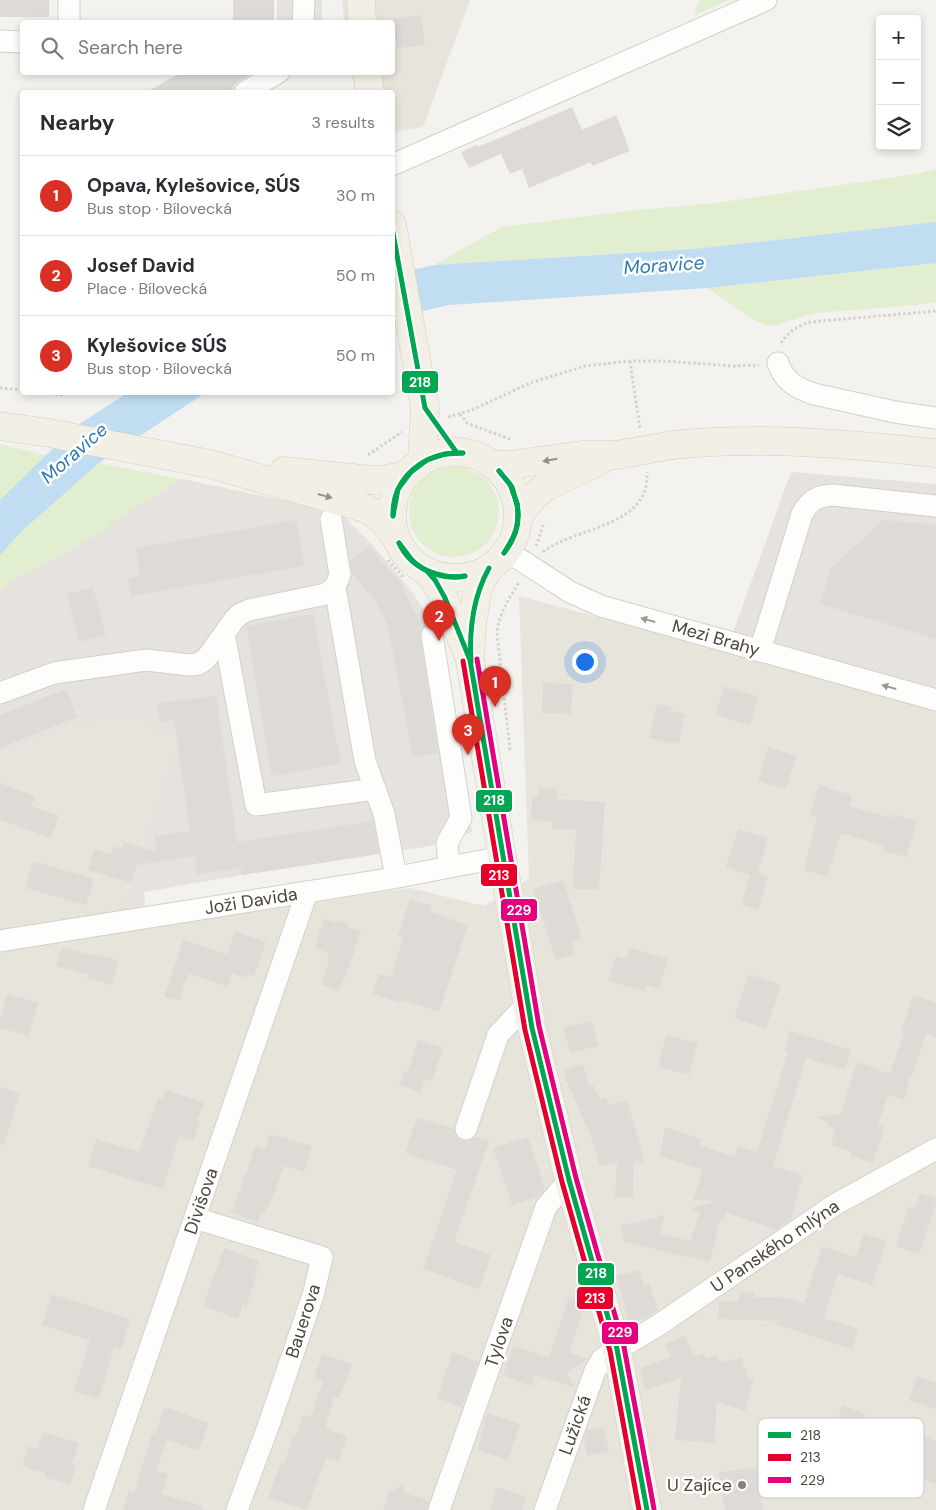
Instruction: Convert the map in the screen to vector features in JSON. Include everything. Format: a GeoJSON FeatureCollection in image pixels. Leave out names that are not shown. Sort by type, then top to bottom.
{"type":"FeatureCollection","features":[{"type":"Feature","properties":{"kind":"main road"},"geometry":{"type":"LineString","coordinates":[[361,0],[362,20]]}},
{"type":"Feature","properties":{"kind":"main road"},"geometry":{"type":"LineString","coordinates":[[367,75],[370,90]]}},
{"type":"Feature","properties":{"kind":"main road"},"geometry":{"type":"LineString","coordinates":[[395,242],[424,408],[414,468],[398,489],[394,504],[393,520],[396,537]]}},
{"type":"Feature","properties":{"kind":"main road"},"geometry":{"type":"LineString","coordinates":[[424,408],[457,452]]}},
{"type":"Feature","properties":{"kind":"main road"},"geometry":{"type":"LineString","coordinates":[[7,427],[66,436],[210,464],[373,511],[396,537],[412,561],[436,575],[454,578],[472,576],[498,560]]}},
{"type":"Feature","properties":{"kind":"main road"},"geometry":{"type":"LineString","coordinates":[[491,464],[510,465],[576,456],[616,455],[673,445],[707,442],[775,441],[936,453]]}},
{"type":"Feature","properties":{"kind":"main road"},"geometry":{"type":"LineString","coordinates":[[210,464],[382,480],[414,468],[439,455],[457,452],[475,456],[491,464],[503,474],[512,487],[517,502],[516,532],[480,583],[472,624],[470,660],[527,1004],[569,1180],[617,1349],[647,1510]]}},
{"type":"Feature","properties":{"kind":"main road"},"geometry":{"type":"LineString","coordinates":[[518,517],[533,498],[545,487],[616,455]]}},
{"type":"Feature","properties":{"kind":"main road"},"geometry":{"type":"LineString","coordinates":[[427,571],[435,580],[445,598],[470,660]]}},
{"type":"Feature","properties":{"kind":"street"},"geometry":{"type":"LineString","coordinates":[[69,0],[69,20]]}},
{"type":"Feature","properties":{"kind":"street"},"geometry":{"type":"LineString","coordinates":[[303,20],[304,0]]}},
{"type":"Feature","properties":{"kind":"street"},"geometry":{"type":"LineString","coordinates":[[395,164],[766,0]]}},
{"type":"Feature","properties":{"kind":"street"},"geometry":{"type":"LineString","coordinates":[[0,41],[20,42]]}},
{"type":"Feature","properties":{"kind":"street"},"geometry":{"type":"LineString","coordinates":[[248,90],[273,75]]}},
{"type":"Feature","properties":{"kind":"street"},"geometry":{"type":"LineString","coordinates":[[778,363],[786,380],[801,390],[895,412],[936,418]]}},
{"type":"Feature","properties":{"kind":"street"},"geometry":{"type":"LineString","coordinates":[[760,651],[802,514],[810,502],[823,496],[832,495],[936,506]]}},
{"type":"Feature","properties":{"kind":"street"},"geometry":{"type":"LineString","coordinates":[[331,519],[340,576],[335,588],[365,761],[384,814],[396,877]]}},
{"type":"Feature","properties":{"kind":"street","name":"Mezi Brahy"},"geometry":{"type":"LineString","coordinates":[[498,560],[529,566],[570,592],[601,606],[936,700]]}},
{"type":"Feature","properties":{"kind":"street"},"geometry":{"type":"LineString","coordinates":[[0,693],[54,673],[146,660],[190,665],[198,664],[206,659],[240,614],[249,610],[326,594],[335,588]]}},
{"type":"Feature","properties":{"kind":"street"},"geometry":{"type":"LineString","coordinates":[[224,634],[256,805],[375,789]]}},
{"type":"Feature","properties":{"kind":"street"},"geometry":{"type":"LineString","coordinates":[[432,635],[462,818],[447,843],[449,867]]}},
{"type":"Feature","properties":{"kind":"street","name":"Joži Davida"},"geometry":{"type":"LineString","coordinates":[[0,941],[308,892],[502,857]]}},
{"type":"Feature","properties":{"kind":"street","name":"Divišova"},"geometry":{"type":"LineString","coordinates":[[94,1510],[308,892]]}},
{"type":"Feature","properties":{"kind":"street"},"geometry":{"type":"LineString","coordinates":[[466,1129],[498,1035],[527,1004]]}},
{"type":"Feature","properties":{"kind":"street","name":"U Panského mlýna"},"geometry":{"type":"LineString","coordinates":[[617,1349],[657,1326],[836,1204],[936,1150]]}},
{"type":"Feature","properties":{"kind":"street","name":"Tylova"},"geometry":{"type":"LineString","coordinates":[[439,1510],[546,1207],[569,1180]]}},
{"type":"Feature","properties":{"kind":"street","name":"Bauerova"},"geometry":{"type":"LineString","coordinates":[[195,1218],[322,1257],[310,1302],[269,1424],[237,1510]]}},
{"type":"Feature","properties":{"kind":"street","name":"Lužická"},"geometry":{"type":"LineString","coordinates":[[545,1510],[595,1371],[602,1359],[617,1349]]}},
{"type":"Feature","properties":{"kind":"path"},"geometry":{"type":"LineString","coordinates":[[460,414],[530,383],[585,366],[630,360],[733,366],[757,366],[778,363],[777,350],[783,339],[793,330],[810,322],[936,311]]}},
{"type":"Feature","properties":{"kind":"path"},"geometry":{"type":"LineString","coordinates":[[630,360],[641,434]]}},
{"type":"Feature","properties":{"kind":"path"},"geometry":{"type":"LineString","coordinates":[[0,388],[20,390]]}},
{"type":"Feature","properties":{"kind":"path"},"geometry":{"type":"LineString","coordinates":[[509,739],[498,633],[503,609],[529,566],[540,554],[556,544],[608,523],[633,510],[646,489],[647,469]]}},
{"type":"Feature","properties":{"kind":"shaded area"},"geometry":{"type":"Polygon","coordinates":[[[277,0],[322,0],[322,20],[277,20],[277,0]]]}},
{"type":"Feature","properties":{"kind":"shaded area"},"geometry":{"type":"Polygon","coordinates":[[[342,0],[470,0],[423,127],[395,132],[395,90],[355,90],[352,75],[395,75],[395,20],[344,20],[342,0]]]}},
{"type":"Feature","properties":{"kind":"shaded area"},"geometry":{"type":"Polygon","coordinates":[[[791,472],[936,484],[936,694],[731,638],[791,472]]]}},
{"type":"Feature","properties":{"kind":"shaded area"},"geometry":{"type":"Polygon","coordinates":[[[182,479],[339,512],[371,543],[412,592],[440,635],[472,832],[430,846],[144,892],[145,906],[122,910],[177,739],[141,728],[144,716],[73,726],[0,754],[0,590],[12,581],[109,528],[107,524],[182,479]]]}},
{"type":"Feature","properties":{"kind":"shaded area"},"geometry":{"type":"Polygon","coordinates":[[[519,596],[936,708],[936,1510],[0,1510],[0,754],[73,726],[144,715],[141,728],[177,739],[122,910],[127,931],[410,888],[484,906],[529,879],[519,596]]]}},
{"type":"Feature","properties":{"kind":"green space"},"geometry":{"type":"Polygon","coordinates":[[[699,0],[729,0],[693,16],[699,0]]]}},
{"type":"Feature","properties":{"kind":"green space"},"geometry":{"type":"Polygon","coordinates":[[[936,169],[936,222],[694,249],[434,265],[502,227],[627,211],[715,203],[917,174],[936,169]]]}},
{"type":"Feature","properties":{"kind":"green space"},"geometry":{"type":"Polygon","coordinates":[[[936,263],[936,302],[815,313],[773,326],[752,319],[708,288],[936,263]]]}},
{"type":"Feature","properties":{"kind":"green space"},"geometry":{"type":"Polygon","coordinates":[[[0,444],[46,455],[0,500],[0,444]]]}},
{"type":"Feature","properties":{"kind":"green space"},"geometry":{"type":"Polygon","coordinates":[[[99,463],[182,479],[108,524],[109,528],[12,581],[0,590],[0,555],[22,531],[99,463]]]}},
{"type":"Feature","properties":{"kind":"green space"},"geometry":{"type":"Polygon","coordinates":[[[454,467],[471,471],[486,480],[495,495],[499,512],[495,529],[486,544],[471,553],[454,557],[437,553],[422,544],[413,529],[409,512],[413,495],[422,480],[437,471],[454,467]]]}},
{"type":"Feature","properties":{"kind":"water","name":"Moravice"},"geometry":{"type":"Polygon","coordinates":[[[936,222],[936,263],[708,288],[449,305],[395,318],[395,274],[434,265],[694,249],[936,222]]]}},
{"type":"Feature","properties":{"kind":"water","name":"Moravice"},"geometry":{"type":"Polygon","coordinates":[[[124,395],[202,395],[99,463],[22,531],[0,555],[0,500],[75,427],[124,395]]]}},
{"type":"Feature","properties":{"kind":"building"},"geometry":{"type":"Polygon","coordinates":[[[0,0],[49,0],[49,17],[0,17],[0,0]]]}},
{"type":"Feature","properties":{"kind":"building"},"geometry":{"type":"Polygon","coordinates":[[[233,0],[274,0],[274,20],[233,20],[233,0]]]}},
{"type":"Feature","properties":{"kind":"building"},"geometry":{"type":"Polygon","coordinates":[[[421,15],[425,45],[397,48],[395,20],[393,18],[421,15]]]}},
{"type":"Feature","properties":{"kind":"building"},"geometry":{"type":"Polygon","coordinates":[[[177,75],[249,75],[234,85],[231,90],[150,90],[177,75]]]}},
{"type":"Feature","properties":{"kind":"building"},"geometry":{"type":"Polygon","coordinates":[[[572,107],[582,130],[616,115],[630,151],[592,166],[591,162],[529,188],[522,169],[510,174],[501,154],[469,168],[461,152],[477,145],[478,147],[572,107]]]}},
{"type":"Feature","properties":{"kind":"building"},"geometry":{"type":"Polygon","coordinates":[[[296,520],[304,566],[131,596],[128,578],[140,576],[136,548],[296,520]]]}},
{"type":"Feature","properties":{"kind":"building"},"geometry":{"type":"Polygon","coordinates":[[[883,520],[936,525],[936,639],[820,604],[831,568],[883,520]]]}},
{"type":"Feature","properties":{"kind":"building"},"geometry":{"type":"Polygon","coordinates":[[[368,546],[400,582],[420,622],[420,637],[438,753],[413,757],[388,627],[375,600],[352,574],[350,561],[368,546]]]}},
{"type":"Feature","properties":{"kind":"building"},"geometry":{"type":"Polygon","coordinates":[[[93,587],[106,635],[79,642],[67,594],[93,587]]]}},
{"type":"Feature","properties":{"kind":"building"},"geometry":{"type":"Polygon","coordinates":[[[313,614],[341,764],[272,776],[246,626],[313,614]]]}},
{"type":"Feature","properties":{"kind":"building"},"geometry":{"type":"Polygon","coordinates":[[[543,683],[573,684],[571,714],[542,713],[543,683]]]}},
{"type":"Feature","properties":{"kind":"building"},"geometry":{"type":"Polygon","coordinates":[[[724,686],[758,697],[750,725],[716,715],[724,686]]]}},
{"type":"Feature","properties":{"kind":"building"},"geometry":{"type":"Polygon","coordinates":[[[66,689],[77,717],[0,748],[0,715],[66,689]]]}},
{"type":"Feature","properties":{"kind":"building"},"geometry":{"type":"Polygon","coordinates":[[[216,696],[237,842],[373,821],[379,854],[242,875],[241,868],[197,874],[195,856],[137,865],[131,883],[88,870],[94,849],[111,854],[114,846],[121,849],[124,842],[157,852],[154,836],[190,831],[174,720],[160,722],[157,703],[216,696]]]}},
{"type":"Feature","properties":{"kind":"building"},"geometry":{"type":"Polygon","coordinates":[[[657,704],[672,707],[671,711],[685,714],[679,743],[649,738],[657,704]]]}},
{"type":"Feature","properties":{"kind":"building"},"geometry":{"type":"Polygon","coordinates":[[[768,747],[796,756],[786,789],[758,781],[768,747]]]}},
{"type":"Feature","properties":{"kind":"building"},"geometry":{"type":"Polygon","coordinates":[[[0,783],[35,796],[31,806],[59,816],[51,838],[0,820],[0,783]]]}},
{"type":"Feature","properties":{"kind":"building"},"geometry":{"type":"Polygon","coordinates":[[[819,785],[852,795],[849,806],[892,818],[892,814],[917,821],[906,857],[883,851],[884,846],[841,833],[827,877],[804,870],[817,817],[810,815],[819,785]]]}},
{"type":"Feature","properties":{"kind":"building"},"geometry":{"type":"Polygon","coordinates":[[[539,788],[557,789],[557,799],[605,802],[599,890],[573,889],[576,830],[552,829],[553,821],[531,820],[532,797],[538,797],[539,788]]]}},
{"type":"Feature","properties":{"kind":"building"},"geometry":{"type":"Polygon","coordinates":[[[738,829],[768,838],[758,873],[768,877],[758,910],[741,905],[750,875],[726,867],[738,829]]]}},
{"type":"Feature","properties":{"kind":"building"},"geometry":{"type":"Polygon","coordinates":[[[33,861],[94,879],[86,905],[25,888],[33,861]]]}},
{"type":"Feature","properties":{"kind":"building"},"geometry":{"type":"Polygon","coordinates":[[[563,880],[582,939],[571,943],[575,954],[556,960],[533,889],[563,880]]]}},
{"type":"Feature","properties":{"kind":"building"},"geometry":{"type":"Polygon","coordinates":[[[410,899],[432,906],[430,912],[468,925],[439,1012],[402,1000],[401,1003],[372,994],[379,974],[391,977],[403,938],[398,936],[410,899]]]}},
{"type":"Feature","properties":{"kind":"building"},"geometry":{"type":"Polygon","coordinates":[[[324,919],[337,923],[341,921],[348,924],[349,928],[361,931],[345,979],[339,991],[321,985],[329,961],[327,960],[329,953],[314,948],[324,919]]]}},
{"type":"Feature","properties":{"kind":"building"},"geometry":{"type":"Polygon","coordinates":[[[235,931],[266,942],[254,976],[249,974],[247,978],[232,973],[228,987],[189,974],[185,981],[180,1001],[164,997],[183,940],[227,954],[235,931]]]}},
{"type":"Feature","properties":{"kind":"building"},"geometry":{"type":"Polygon","coordinates":[[[62,947],[119,961],[112,985],[87,978],[88,975],[56,966],[62,947]]]}},
{"type":"Feature","properties":{"kind":"building"},"geometry":{"type":"Polygon","coordinates":[[[630,948],[668,959],[659,989],[647,985],[645,991],[608,981],[616,956],[626,959],[630,948]]]}},
{"type":"Feature","properties":{"kind":"building"},"geometry":{"type":"Polygon","coordinates":[[[749,974],[781,985],[766,1029],[734,1018],[749,974]]]}},
{"type":"Feature","properties":{"kind":"building"},"geometry":{"type":"Polygon","coordinates":[[[7,994],[38,1003],[29,1036],[0,1028],[0,1020],[7,994]]]}},
{"type":"Feature","properties":{"kind":"building"},"geometry":{"type":"Polygon","coordinates":[[[913,995],[936,1003],[936,1037],[926,1034],[910,1077],[904,1100],[888,1095],[878,1124],[885,1127],[873,1163],[850,1156],[851,1152],[831,1145],[835,1131],[818,1116],[840,1115],[857,1062],[890,1074],[904,1033],[901,1032],[913,995]]]}},
{"type":"Feature","properties":{"kind":"building"},"geometry":{"type":"Polygon","coordinates":[[[592,1021],[598,1046],[570,1053],[564,1028],[592,1021]]]}},
{"type":"Feature","properties":{"kind":"building"},"geometry":{"type":"Polygon","coordinates":[[[790,1031],[851,1050],[845,1070],[806,1058],[773,1166],[803,1175],[791,1219],[776,1230],[726,1212],[724,1220],[720,1219],[710,1262],[624,1242],[620,1226],[665,1215],[659,1233],[690,1241],[700,1212],[690,1208],[717,1201],[693,1200],[703,1170],[660,1156],[665,1127],[701,1139],[699,1145],[735,1157],[738,1146],[757,1152],[788,1052],[784,1051],[790,1031]]]}},
{"type":"Feature","properties":{"kind":"building"},"geometry":{"type":"Polygon","coordinates":[[[666,1035],[698,1043],[689,1075],[658,1067],[666,1035]]]}},
{"type":"Feature","properties":{"kind":"building"},"geometry":{"type":"Polygon","coordinates":[[[418,1040],[443,1048],[432,1081],[425,1079],[421,1092],[399,1085],[404,1071],[408,1072],[418,1040]]]}},
{"type":"Feature","properties":{"kind":"building"},"geometry":{"type":"Polygon","coordinates":[[[583,1064],[589,1086],[593,1085],[600,1099],[606,1097],[609,1105],[627,1100],[645,1163],[634,1160],[633,1198],[615,1197],[617,1162],[600,1167],[591,1136],[566,1080],[563,1070],[583,1064]]]}},
{"type":"Feature","properties":{"kind":"building"},"geometry":{"type":"Polygon","coordinates":[[[0,1087],[20,1093],[4,1145],[0,1145],[0,1087]]]}},
{"type":"Feature","properties":{"kind":"building"},"geometry":{"type":"Polygon","coordinates":[[[166,1089],[204,1103],[197,1121],[200,1122],[193,1141],[179,1137],[163,1189],[88,1166],[96,1139],[139,1152],[158,1098],[162,1099],[166,1089]]]}},
{"type":"Feature","properties":{"kind":"building"},"geometry":{"type":"Polygon","coordinates":[[[417,1117],[454,1129],[456,1137],[462,1141],[469,1141],[475,1137],[489,1141],[454,1242],[491,1255],[479,1289],[423,1269],[457,1170],[405,1153],[417,1117]]]}},
{"type":"Feature","properties":{"kind":"building"},"geometry":{"type":"Polygon","coordinates":[[[270,1134],[312,1146],[304,1172],[284,1166],[269,1207],[267,1206],[264,1214],[261,1213],[258,1222],[232,1213],[255,1146],[265,1149],[270,1134]]]}},
{"type":"Feature","properties":{"kind":"building"},"geometry":{"type":"Polygon","coordinates":[[[528,1137],[545,1188],[539,1196],[512,1205],[493,1148],[528,1137]]]}},
{"type":"Feature","properties":{"kind":"building"},"geometry":{"type":"Polygon","coordinates":[[[920,1193],[936,1198],[936,1203],[919,1254],[896,1246],[909,1206],[915,1208],[920,1193]]]}},
{"type":"Feature","properties":{"kind":"building"},"geometry":{"type":"Polygon","coordinates":[[[864,1234],[887,1241],[872,1285],[838,1274],[824,1318],[858,1329],[852,1349],[775,1324],[783,1321],[718,1319],[719,1301],[739,1301],[739,1293],[755,1292],[754,1297],[788,1298],[804,1303],[822,1246],[856,1257],[864,1234]]]}},
{"type":"Feature","properties":{"kind":"building"},"geometry":{"type":"Polygon","coordinates":[[[224,1248],[259,1261],[254,1274],[257,1275],[246,1307],[243,1305],[238,1319],[203,1306],[224,1248]]]}},
{"type":"Feature","properties":{"kind":"building"},"geometry":{"type":"Polygon","coordinates":[[[640,1270],[644,1286],[649,1284],[658,1310],[646,1318],[629,1323],[617,1276],[640,1270]]]}},
{"type":"Feature","properties":{"kind":"building"},"geometry":{"type":"Polygon","coordinates":[[[52,1294],[130,1319],[121,1350],[114,1348],[99,1399],[74,1391],[90,1340],[42,1325],[52,1294]]]}},
{"type":"Feature","properties":{"kind":"building"},"geometry":{"type":"Polygon","coordinates":[[[569,1296],[586,1301],[569,1353],[588,1359],[567,1372],[575,1388],[535,1375],[531,1386],[503,1376],[513,1346],[549,1358],[569,1296]]]}},
{"type":"Feature","properties":{"kind":"building"},"geometry":{"type":"Polygon","coordinates":[[[685,1335],[694,1357],[704,1353],[706,1359],[717,1355],[720,1363],[741,1357],[748,1377],[754,1379],[745,1411],[717,1402],[714,1443],[675,1440],[681,1378],[645,1390],[640,1368],[671,1357],[665,1344],[685,1335]]]}},
{"type":"Feature","properties":{"kind":"building"},"geometry":{"type":"Polygon","coordinates":[[[453,1352],[478,1362],[462,1407],[437,1398],[453,1352]]]}},
{"type":"Feature","properties":{"kind":"building"},"geometry":{"type":"Polygon","coordinates":[[[322,1354],[352,1364],[339,1399],[334,1397],[325,1429],[347,1436],[339,1461],[326,1458],[307,1510],[268,1498],[281,1462],[285,1463],[293,1435],[296,1436],[303,1415],[311,1417],[323,1381],[314,1378],[322,1354]]]}},
{"type":"Feature","properties":{"kind":"building"},"geometry":{"type":"Polygon","coordinates":[[[917,1376],[936,1383],[936,1409],[909,1400],[917,1376]]]}},
{"type":"Feature","properties":{"kind":"building"},"geometry":{"type":"Polygon","coordinates":[[[842,1405],[865,1414],[864,1418],[838,1418],[842,1405]]]}},
{"type":"Feature","properties":{"kind":"building"},"geometry":{"type":"Polygon","coordinates":[[[165,1407],[209,1423],[199,1451],[167,1440],[156,1471],[168,1474],[162,1494],[202,1506],[202,1510],[123,1510],[129,1491],[134,1493],[152,1433],[155,1434],[165,1407]]]}},
{"type":"Feature","properties":{"kind":"building"},"geometry":{"type":"Polygon","coordinates":[[[487,1413],[520,1424],[508,1460],[477,1450],[487,1413]]]}},
{"type":"Feature","properties":{"kind":"building"},"geometry":{"type":"Polygon","coordinates":[[[604,1427],[609,1451],[587,1456],[584,1440],[587,1430],[604,1427]]]}},
{"type":"Feature","properties":{"kind":"building"},"geometry":{"type":"Polygon","coordinates":[[[43,1432],[79,1443],[72,1464],[76,1466],[70,1485],[44,1477],[46,1473],[22,1466],[28,1446],[38,1449],[43,1432]]]}},
{"type":"Feature","properties":{"kind":"building"},"geometry":{"type":"Polygon","coordinates":[[[924,1436],[936,1441],[936,1484],[924,1479],[924,1436]]]}},
{"type":"Feature","properties":{"kind":"building"},"geometry":{"type":"Polygon","coordinates":[[[758,1467],[758,1498],[761,1498],[763,1510],[725,1510],[719,1472],[758,1467]]]}},
{"type":"Feature","properties":{"kind":"building"},"geometry":{"type":"Polygon","coordinates":[[[402,1485],[405,1493],[429,1501],[427,1510],[383,1510],[389,1492],[402,1485]]]}},
{"type":"Feature","properties":{"kind":"building"},"geometry":{"type":"Polygon","coordinates":[[[497,1487],[526,1497],[522,1510],[490,1510],[497,1487]]]}},
{"type":"Feature","properties":{"kind":"transit line","name":"218"},"geometry":{"type":"LineString","coordinates":[[395,244],[425,408],[457,453]]}},
{"type":"Feature","properties":{"kind":"transit line","name":"218"},"geometry":{"type":"LineString","coordinates":[[393,516],[394,502],[398,489],[413,469],[436,457],[463,453]]}},
{"type":"Feature","properties":{"kind":"transit line","name":"218"},"geometry":{"type":"LineString","coordinates":[[393,516],[398,489],[411,472],[427,460],[445,454],[463,453]]}},
{"type":"Feature","properties":{"kind":"transit line","name":"218"},"geometry":{"type":"LineString","coordinates":[[499,471],[512,487],[517,504]]}},
{"type":"Feature","properties":{"kind":"transit line","name":"218"},"geometry":{"type":"LineString","coordinates":[[499,471],[510,484],[517,504]]}},
{"type":"Feature","properties":{"kind":"transit line","name":"218"},"geometry":{"type":"LineString","coordinates":[[504,553],[516,530],[518,518],[517,504]]}},
{"type":"Feature","properties":{"kind":"transit line","name":"218"},"geometry":{"type":"LineString","coordinates":[[504,553],[512,542],[518,524],[517,504]]}},
{"type":"Feature","properties":{"kind":"transit line","name":"218"},"geometry":{"type":"LineString","coordinates":[[399,543],[417,565],[430,572],[451,577],[465,576]]}},
{"type":"Feature","properties":{"kind":"transit line","name":"218"},"geometry":{"type":"LineString","coordinates":[[399,543],[410,559],[427,571],[446,576],[465,576]]}},
{"type":"Feature","properties":{"kind":"transit line","name":"218"},"geometry":{"type":"LineString","coordinates":[[471,662],[473,614],[479,590],[489,568]]}},
{"type":"Feature","properties":{"kind":"transit line","name":"218"},"geometry":{"type":"LineString","coordinates":[[427,571],[435,580],[445,598],[470,660],[532,1028],[569,1180],[617,1349],[647,1510]]}},
{"type":"Feature","properties":{"kind":"transit line","name":"229"},"geometry":{"type":"LineString","coordinates":[[477,659],[539,1026],[576,1178],[624,1347],[654,1509]]}},
{"type":"Feature","properties":{"kind":"transit line","name":"213"},"geometry":{"type":"LineString","coordinates":[[463,661],[525,1030],[562,1182],[610,1351],[639,1510]]}},
{"type":"Feature","properties":{"kind":"place","name":"Josef David"},"geometry":{"type":"Point","coordinates":[439,641]}},
{"type":"Feature","properties":{"kind":"place","name":"Opava, Kylešovice, SÚS"},"geometry":{"type":"Point","coordinates":[495,707]}},
{"type":"Feature","properties":{"kind":"place","name":"Kylešovice SÚS"},"geometry":{"type":"Point","coordinates":[468,755]}},
{"type":"Feature","properties":{"kind":"place","name":"U Zajíce"},"geometry":{"type":"Point","coordinates":[742,1485]}}]}
